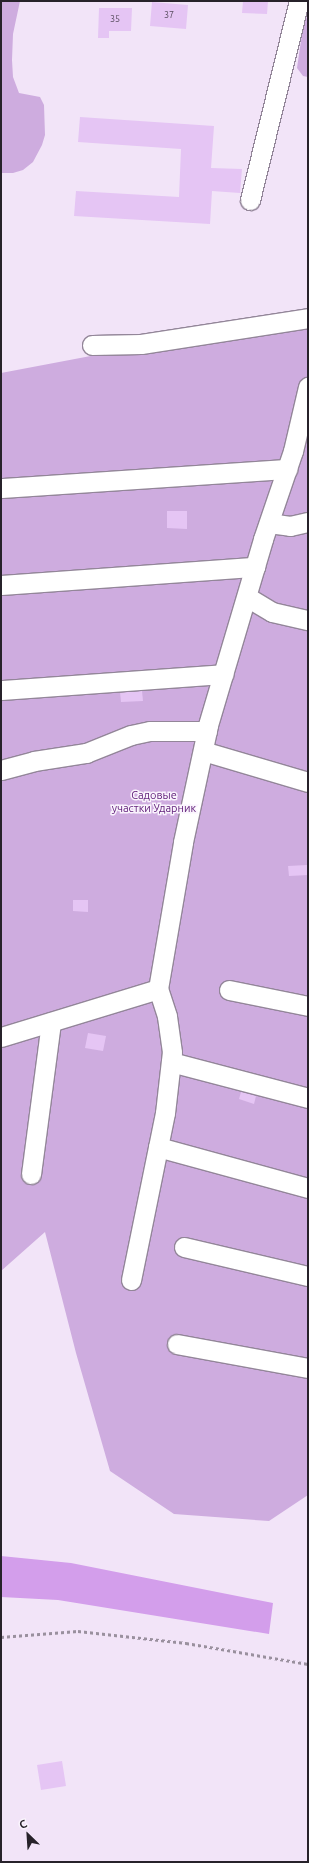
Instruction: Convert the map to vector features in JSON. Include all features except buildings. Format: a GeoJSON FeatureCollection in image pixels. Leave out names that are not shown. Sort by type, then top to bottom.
{"type":"FeatureCollection","features":[{"type":"Feature","properties":{"kind":"lane"},"geometry":{"type":"LineString","coordinates":[[250,200],[299,1]]}},
{"type":"Feature","properties":{"kind":"lane"},"geometry":{"type":"LineString","coordinates":[[92,345],[141,344],[208,332],[308,318]]}},
{"type":"Feature","properties":{"kind":"lane"},"geometry":{"type":"LineString","coordinates":[[131,1280],[165,1113],[172,1052],[167,1016],[158,990],[183,842],[207,731],[269,523],[304,420],[308,387]]}},
{"type":"Feature","properties":{"kind":"lane"},"geometry":{"type":"LineString","coordinates":[[1,488],[287,469]]}},
{"type":"Feature","properties":{"kind":"lane"},"geometry":{"type":"LineString","coordinates":[[269,523],[290,526],[308,522]]}},
{"type":"Feature","properties":{"kind":"lane"},"geometry":{"type":"LineString","coordinates":[[1,585],[256,567]]}},
{"type":"Feature","properties":{"kind":"lane"},"geometry":{"type":"LineString","coordinates":[[247,597],[272,612],[308,620]]}},
{"type":"Feature","properties":{"kind":"lane"},"geometry":{"type":"LineString","coordinates":[[1,690],[223,674]]}},
{"type":"Feature","properties":{"kind":"lane"},"geometry":{"type":"LineString","coordinates":[[1,770],[34,761],[86,753],[131,735],[150,731],[207,731]]}},
{"type":"Feature","properties":{"kind":"lane"},"geometry":{"type":"LineString","coordinates":[[203,751],[308,782]]}},
{"type":"Feature","properties":{"kind":"lane"},"geometry":{"type":"LineString","coordinates":[[1,1037],[158,990]]}},
{"type":"Feature","properties":{"kind":"lane"},"geometry":{"type":"LineString","coordinates":[[229,990],[308,1006]]}},
{"type":"Feature","properties":{"kind":"lane"},"geometry":{"type":"LineString","coordinates":[[31,1174],[50,1022]]}},
{"type":"Feature","properties":{"kind":"lane"},"geometry":{"type":"LineString","coordinates":[[171,1062],[308,1098]]}},
{"type":"Feature","properties":{"kind":"lane"},"geometry":{"type":"LineString","coordinates":[[158,1147],[308,1188]]}},
{"type":"Feature","properties":{"kind":"lane"},"geometry":{"type":"LineString","coordinates":[[184,1247],[308,1276]]}},
{"type":"Feature","properties":{"kind":"lane"},"geometry":{"type":"LineString","coordinates":[[177,1344],[308,1368]]}},
{"type":"Feature","properties":{"kind":"path"},"geometry":{"type":"LineString","coordinates":[[1,1637],[78,1631],[186,1644],[308,1664]]}},
{"type":"Feature","properties":{"kind":"green space"},"geometry":{"type":"Polygon","coordinates":[[[1,1],[20,1],[13,34],[12,60],[13,77],[19,93],[40,97],[44,105],[45,135],[42,145],[33,162],[23,170],[13,173],[1,173],[1,1]]]}},
{"type":"Feature","properties":{"kind":"green space"},"geometry":{"type":"Polygon","coordinates":[[[308,14],[308,77],[303,76],[297,68],[303,27],[308,14]]]}},
{"type":"Feature","properties":{"kind":"green space","name":"Садовые участки Ударник"},"geometry":{"type":"Polygon","coordinates":[[[308,321],[308,1495],[269,1521],[174,1514],[110,1471],[76,1353],[45,1232],[1,1271],[1,373],[154,344],[308,321]]]}},
{"type":"Feature","properties":{"kind":"shaded area"},"geometry":{"type":"Polygon","coordinates":[[[1,1556],[71,1563],[273,1603],[269,1634],[58,1600],[1,1597],[1,1556]]]}}]}
